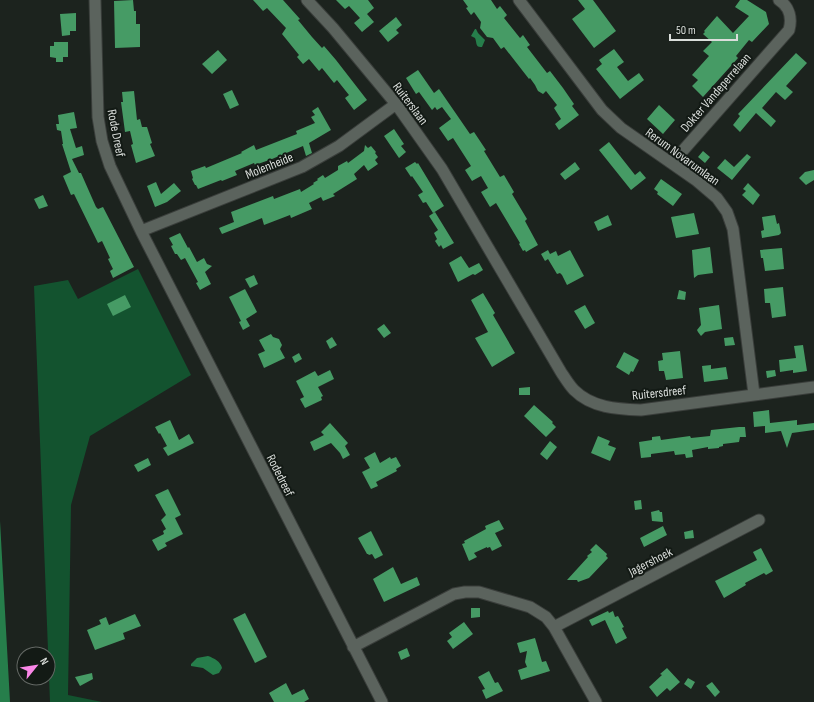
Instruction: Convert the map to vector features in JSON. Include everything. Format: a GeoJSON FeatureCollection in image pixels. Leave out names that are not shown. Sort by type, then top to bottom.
{"type":"FeatureCollection","features":[{"type":"Feature","properties":{"kind":"street","name":"Rode Dreef"},"geometry":{"type":"LineString","coordinates":[[95,0],[98,117],[102,141],[110,166],[156,260]]}},
{"type":"Feature","properties":{"kind":"street","name":"Ruiterslaan"},"geometry":{"type":"LineString","coordinates":[[307,0],[333,28],[396,104],[442,169],[480,232]]}},
{"type":"Feature","properties":{"kind":"street","name":"Rerum Novarumlaan"},"geometry":{"type":"LineString","coordinates":[[519,0],[602,110],[621,128],[697,180],[717,198],[727,212],[734,229],[754,394]]}},
{"type":"Feature","properties":{"kind":"street","name":"Dokter Vandeperrelaan"},"geometry":{"type":"LineString","coordinates":[[672,163],[789,30],[791,23],[789,11],[779,0]]}},
{"type":"Feature","properties":{"kind":"street","name":"Molenheide"},"geometry":{"type":"LineString","coordinates":[[141,231],[302,167],[339,146],[396,104]]}},
{"type":"Feature","properties":{"kind":"street","name":"Ruitersdreef"},"geometry":{"type":"LineString","coordinates":[[480,232],[561,372],[573,389],[586,400],[601,406],[641,410],[814,387]]}},
{"type":"Feature","properties":{"kind":"street","name":"Rodedreef"},"geometry":{"type":"LineString","coordinates":[[156,260],[382,702]]}},
{"type":"Feature","properties":{"kind":"street","name":"Jagershoek"},"geometry":{"type":"LineString","coordinates":[[554,627],[759,520]]}},
{"type":"Feature","properties":{"kind":"street"},"geometry":{"type":"LineString","coordinates":[[353,647],[454,594],[479,592],[530,607],[546,617],[554,627],[596,702]]}},
{"type":"Feature","properties":{"kind":"shaded area"},"geometry":{"type":"Polygon","coordinates":[[[475,29],[485,40],[482,47],[477,46],[475,38],[471,36],[475,29]]]}},
{"type":"Feature","properties":{"kind":"shaded area"},"geometry":{"type":"Polygon","coordinates":[[[138,269],[191,375],[90,436],[71,505],[68,695],[102,702],[50,702],[49,686],[56,686],[56,646],[48,646],[34,286],[68,280],[78,299],[138,269]]]}},
{"type":"Feature","properties":{"kind":"shaded area"},"geometry":{"type":"Polygon","coordinates":[[[0,521],[10,702],[0,702],[0,521]]]}},
{"type":"Feature","properties":{"kind":"shaded area"},"geometry":{"type":"Polygon","coordinates":[[[208,656],[219,662],[222,668],[219,673],[213,675],[203,668],[191,666],[197,658],[208,656]]]}},
{"type":"Feature","properties":{"kind":"building"},"geometry":{"type":"Polygon","coordinates":[[[133,0],[134,11],[136,11],[136,24],[140,24],[140,47],[115,48],[114,1],[133,0]]]}},
{"type":"Feature","properties":{"kind":"building"},"geometry":{"type":"Polygon","coordinates":[[[253,0],[283,0],[300,19],[298,20],[312,37],[322,48],[324,46],[336,60],[367,100],[354,110],[345,98],[349,95],[337,80],[334,83],[322,68],[319,71],[309,59],[303,64],[297,57],[299,55],[282,34],[286,28],[267,8],[263,11],[253,0]]]}},
{"type":"Feature","properties":{"kind":"building"},"geometry":{"type":"Polygon","coordinates":[[[336,0],[368,0],[374,8],[367,14],[374,22],[362,32],[354,23],[360,18],[349,6],[345,9],[336,0]]]}},
{"type":"Feature","properties":{"kind":"building"},"geometry":{"type":"Polygon","coordinates":[[[463,0],[491,0],[497,9],[500,6],[507,15],[504,18],[520,38],[523,35],[530,45],[527,47],[547,73],[550,71],[563,88],[574,104],[572,106],[579,115],[559,130],[555,124],[561,119],[554,108],[557,105],[546,91],[543,94],[538,91],[530,78],[529,79],[504,47],[501,49],[493,38],[487,37],[480,28],[481,22],[474,12],[471,15],[463,0]]]}},
{"type":"Feature","properties":{"kind":"building"},"geometry":{"type":"Polygon","coordinates":[[[578,0],[593,0],[616,31],[594,48],[572,19],[585,9],[578,0]]]}},
{"type":"Feature","properties":{"kind":"building"},"geometry":{"type":"Polygon","coordinates":[[[740,0],[747,0],[766,12],[769,24],[752,42],[749,40],[736,56],[738,58],[703,97],[692,86],[698,80],[692,75],[709,56],[703,51],[712,42],[703,34],[705,32],[704,31],[717,16],[733,33],[749,16],[735,7],[740,0]]]}},
{"type":"Feature","properties":{"kind":"building"},"geometry":{"type":"Polygon","coordinates":[[[76,13],[76,31],[70,31],[70,35],[62,36],[60,14],[76,13]]]}},
{"type":"Feature","properties":{"kind":"building"},"geometry":{"type":"Polygon","coordinates":[[[396,17],[402,25],[396,30],[399,33],[388,42],[379,31],[396,17]]]}},
{"type":"Feature","properties":{"kind":"building"},"geometry":{"type":"Polygon","coordinates":[[[54,42],[68,42],[68,57],[63,57],[63,62],[56,62],[56,58],[50,57],[50,46],[54,46],[54,42]]]}},
{"type":"Feature","properties":{"kind":"building"},"geometry":{"type":"Polygon","coordinates":[[[614,49],[624,62],[617,67],[628,81],[639,73],[644,80],[620,99],[596,69],[602,64],[599,60],[614,49]]]}},
{"type":"Feature","properties":{"kind":"building"},"geometry":{"type":"Polygon","coordinates":[[[218,50],[227,60],[212,74],[202,64],[218,50]]]}},
{"type":"Feature","properties":{"kind":"building"},"geometry":{"type":"Polygon","coordinates":[[[796,53],[807,63],[786,86],[793,92],[785,100],[776,92],[762,108],[776,121],[771,127],[756,113],[740,132],[733,125],[740,116],[738,114],[796,53]]]}},
{"type":"Feature","properties":{"kind":"building"},"geometry":{"type":"Polygon","coordinates":[[[418,70],[434,93],[439,89],[470,134],[474,132],[486,150],[484,151],[500,177],[504,175],[514,192],[512,194],[527,219],[525,221],[538,245],[526,252],[525,250],[523,251],[519,244],[520,243],[496,203],[490,207],[481,192],[488,188],[481,176],[472,181],[465,170],[471,166],[453,138],[448,141],[439,128],[451,119],[442,107],[437,110],[435,107],[432,110],[419,92],[416,94],[406,78],[418,70]]]}},
{"type":"Feature","properties":{"kind":"building"},"geometry":{"type":"Polygon","coordinates":[[[232,90],[239,105],[230,109],[223,94],[232,90]]]}},
{"type":"Feature","properties":{"kind":"building"},"geometry":{"type":"Polygon","coordinates":[[[134,91],[137,120],[140,119],[142,127],[147,127],[152,143],[150,144],[155,156],[136,163],[131,145],[133,144],[130,131],[125,132],[121,102],[123,102],[122,92],[134,91]]]}},
{"type":"Feature","properties":{"kind":"building"},"geometry":{"type":"Polygon","coordinates":[[[659,105],[675,120],[663,134],[647,119],[659,105]]]}},
{"type":"Feature","properties":{"kind":"building"},"geometry":{"type":"Polygon","coordinates":[[[318,107],[331,130],[309,143],[312,153],[306,156],[303,146],[272,159],[255,165],[254,163],[235,171],[237,175],[222,181],[221,180],[198,189],[195,185],[192,179],[191,171],[205,166],[206,168],[242,153],[241,152],[254,145],[256,150],[297,134],[296,131],[315,123],[311,117],[315,115],[312,111],[318,107]]]}},
{"type":"Feature","properties":{"kind":"building"},"geometry":{"type":"Polygon","coordinates":[[[74,112],[77,128],[70,129],[76,148],[82,146],[84,155],[72,159],[79,173],[81,173],[96,207],[98,209],[103,207],[134,267],[113,278],[110,271],[113,269],[108,259],[110,258],[102,241],[98,243],[74,194],[71,195],[63,176],[71,172],[62,144],[61,131],[57,130],[56,124],[59,124],[58,115],[74,112]]]}},
{"type":"Feature","properties":{"kind":"building"},"geometry":{"type":"Polygon","coordinates":[[[394,129],[404,144],[401,146],[406,152],[399,158],[384,136],[394,129]]]}},
{"type":"Feature","properties":{"kind":"building"},"geometry":{"type":"Polygon","coordinates":[[[609,142],[635,175],[640,171],[646,178],[631,190],[599,150],[609,142]]]}},
{"type":"Feature","properties":{"kind":"building"},"geometry":{"type":"Polygon","coordinates":[[[365,145],[368,148],[371,146],[376,152],[375,153],[378,157],[375,160],[378,164],[368,171],[364,165],[354,174],[357,179],[333,194],[335,196],[323,201],[321,197],[309,203],[312,209],[291,218],[290,215],[264,225],[262,218],[222,234],[219,228],[234,222],[231,212],[273,196],[274,199],[300,189],[301,192],[314,184],[313,183],[323,175],[325,178],[338,170],[338,166],[347,161],[348,163],[364,151],[365,145]]]}},
{"type":"Feature","properties":{"kind":"building"},"geometry":{"type":"Polygon","coordinates":[[[703,151],[710,157],[705,163],[698,157],[703,151]]]}},
{"type":"Feature","properties":{"kind":"building"},"geometry":{"type":"Polygon","coordinates":[[[747,154],[751,157],[732,180],[717,168],[725,159],[734,167],[747,154]]]}},
{"type":"Feature","properties":{"kind":"building"},"geometry":{"type":"Polygon","coordinates":[[[415,162],[417,164],[418,163],[444,206],[433,213],[426,202],[423,203],[418,195],[423,192],[405,168],[415,162]]]}},
{"type":"Feature","properties":{"kind":"building"},"geometry":{"type":"Polygon","coordinates":[[[575,162],[580,169],[565,180],[560,174],[575,162]]]}},
{"type":"Feature","properties":{"kind":"building"},"geometry":{"type":"Polygon","coordinates":[[[814,170],[814,180],[806,185],[799,178],[805,172],[814,170]]]}},
{"type":"Feature","properties":{"kind":"building"},"geometry":{"type":"Polygon","coordinates":[[[661,179],[682,194],[673,206],[657,194],[658,192],[654,189],[661,179]]]}},
{"type":"Feature","properties":{"kind":"building"},"geometry":{"type":"Polygon","coordinates":[[[156,182],[161,194],[174,183],[181,191],[167,202],[155,207],[147,186],[156,182]]]}},
{"type":"Feature","properties":{"kind":"building"},"geometry":{"type":"Polygon","coordinates":[[[748,183],[760,195],[753,205],[742,195],[746,191],[743,189],[748,183]]]}},
{"type":"Feature","properties":{"kind":"building"},"geometry":{"type":"Polygon","coordinates":[[[43,195],[48,206],[39,209],[34,199],[43,195]]]}},
{"type":"Feature","properties":{"kind":"building"},"geometry":{"type":"Polygon","coordinates":[[[435,212],[454,243],[443,249],[441,245],[439,247],[435,241],[437,239],[434,233],[438,230],[429,216],[435,212]]]}},
{"type":"Feature","properties":{"kind":"building"},"geometry":{"type":"Polygon","coordinates":[[[694,213],[699,234],[676,238],[671,217],[694,213]]]}},
{"type":"Feature","properties":{"kind":"building"},"geometry":{"type":"Polygon","coordinates":[[[608,215],[612,225],[598,231],[594,222],[608,215]]]}},
{"type":"Feature","properties":{"kind":"building"},"geometry":{"type":"Polygon","coordinates":[[[775,215],[777,224],[779,223],[781,233],[779,235],[762,238],[761,231],[764,230],[762,217],[775,215]]]}},
{"type":"Feature","properties":{"kind":"building"},"geometry":{"type":"Polygon","coordinates":[[[180,233],[197,262],[204,258],[207,264],[212,266],[205,272],[211,284],[200,290],[196,283],[198,282],[185,258],[181,260],[177,254],[175,254],[171,246],[173,245],[169,238],[180,233]]]}},
{"type":"Feature","properties":{"kind":"building"},"geometry":{"type":"Polygon","coordinates":[[[710,247],[713,273],[698,275],[694,278],[692,250],[710,247]]]}},
{"type":"Feature","properties":{"kind":"building"},"geometry":{"type":"Polygon","coordinates":[[[782,248],[784,269],[765,271],[760,250],[782,248]]]}},
{"type":"Feature","properties":{"kind":"building"},"geometry":{"type":"Polygon","coordinates":[[[548,250],[550,254],[556,251],[558,256],[570,250],[584,276],[567,285],[562,275],[560,273],[557,274],[548,259],[545,261],[541,254],[548,250]]]}},
{"type":"Feature","properties":{"kind":"building"},"geometry":{"type":"Polygon","coordinates":[[[461,256],[469,268],[479,263],[483,270],[458,282],[449,263],[461,256]]]}},
{"type":"Feature","properties":{"kind":"building"},"geometry":{"type":"Polygon","coordinates":[[[254,275],[258,284],[250,288],[245,279],[254,275]]]}},
{"type":"Feature","properties":{"kind":"building"},"geometry":{"type":"Polygon","coordinates":[[[783,287],[786,316],[772,318],[770,303],[765,303],[764,289],[783,287]]]}},
{"type":"Feature","properties":{"kind":"building"},"geometry":{"type":"Polygon","coordinates":[[[245,289],[257,312],[246,319],[250,326],[243,330],[239,322],[241,321],[229,297],[245,289]]]}},
{"type":"Feature","properties":{"kind":"building"},"geometry":{"type":"Polygon","coordinates":[[[679,290],[686,292],[685,300],[677,299],[679,290]]]}},
{"type":"Feature","properties":{"kind":"building"},"geometry":{"type":"Polygon","coordinates":[[[483,293],[495,313],[493,315],[515,353],[492,367],[475,338],[488,332],[471,300],[483,293]]]}},
{"type":"Feature","properties":{"kind":"building"},"geometry":{"type":"Polygon","coordinates":[[[125,295],[131,307],[113,316],[107,304],[125,295]]]}},
{"type":"Feature","properties":{"kind":"building"},"geometry":{"type":"Polygon","coordinates":[[[585,305],[595,323],[585,329],[574,311],[585,305]]]}},
{"type":"Feature","properties":{"kind":"building"},"geometry":{"type":"Polygon","coordinates":[[[719,305],[722,329],[705,332],[701,336],[697,330],[701,325],[699,308],[719,305]]]}},
{"type":"Feature","properties":{"kind":"building"},"geometry":{"type":"Polygon","coordinates":[[[384,324],[391,333],[384,338],[377,329],[384,324]]]}},
{"type":"Feature","properties":{"kind":"building"},"geometry":{"type":"Polygon","coordinates":[[[271,334],[273,337],[279,339],[282,345],[280,349],[285,358],[264,368],[258,354],[265,351],[259,340],[271,334]]]}},
{"type":"Feature","properties":{"kind":"building"},"geometry":{"type":"Polygon","coordinates":[[[332,337],[337,345],[330,349],[326,341],[332,337]]]}},
{"type":"Feature","properties":{"kind":"building"},"geometry":{"type":"Polygon","coordinates":[[[733,337],[735,345],[725,346],[724,338],[733,337]]]}},
{"type":"Feature","properties":{"kind":"building"},"geometry":{"type":"Polygon","coordinates":[[[803,345],[807,371],[793,373],[793,370],[780,372],[779,360],[796,358],[794,346],[803,345]]]}},
{"type":"Feature","properties":{"kind":"building"},"geometry":{"type":"Polygon","coordinates":[[[680,351],[683,378],[666,380],[664,371],[659,371],[658,361],[663,360],[662,353],[680,351]]]}},
{"type":"Feature","properties":{"kind":"building"},"geometry":{"type":"Polygon","coordinates":[[[624,352],[639,360],[633,372],[631,371],[629,375],[616,367],[624,352]]]}},
{"type":"Feature","properties":{"kind":"building"},"geometry":{"type":"Polygon","coordinates":[[[299,353],[302,359],[295,363],[292,357],[299,353]]]}},
{"type":"Feature","properties":{"kind":"building"},"geometry":{"type":"Polygon","coordinates":[[[711,365],[711,369],[726,367],[728,379],[704,382],[702,366],[711,365]]]}},
{"type":"Feature","properties":{"kind":"building"},"geometry":{"type":"Polygon","coordinates":[[[330,370],[334,379],[318,387],[323,396],[321,397],[322,400],[305,408],[300,399],[304,397],[296,381],[315,371],[318,376],[330,370]]]}},
{"type":"Feature","properties":{"kind":"building"},"geometry":{"type":"Polygon","coordinates":[[[775,370],[776,376],[767,378],[766,371],[775,370]]]}},
{"type":"Feature","properties":{"kind":"building"},"geometry":{"type":"Polygon","coordinates":[[[530,387],[530,395],[519,395],[519,388],[530,387]]]}},
{"type":"Feature","properties":{"kind":"building"},"geometry":{"type":"Polygon","coordinates":[[[534,405],[553,422],[552,423],[556,427],[546,437],[524,416],[534,405]]]}},
{"type":"Feature","properties":{"kind":"building"},"geometry":{"type":"Polygon","coordinates":[[[769,410],[770,423],[797,420],[797,425],[814,423],[814,430],[792,433],[787,448],[781,431],[765,433],[765,426],[754,427],[753,412],[769,410]]]}},
{"type":"Feature","properties":{"kind":"building"},"geometry":{"type":"Polygon","coordinates":[[[170,420],[179,440],[189,434],[194,443],[168,456],[163,448],[167,446],[155,427],[170,420]]]}},
{"type":"Feature","properties":{"kind":"building"},"geometry":{"type":"Polygon","coordinates":[[[330,423],[348,443],[345,446],[350,455],[343,459],[331,443],[314,451],[310,442],[324,435],[321,432],[330,423]]]}},
{"type":"Feature","properties":{"kind":"building"},"geometry":{"type":"Polygon","coordinates":[[[745,427],[746,437],[740,437],[739,442],[723,444],[723,446],[719,448],[708,449],[708,447],[692,450],[693,457],[686,458],[685,454],[675,455],[674,451],[651,454],[651,457],[641,458],[639,442],[652,440],[652,437],[660,436],[661,440],[690,436],[691,438],[710,436],[711,430],[745,427]]]}},
{"type":"Feature","properties":{"kind":"building"},"geometry":{"type":"Polygon","coordinates":[[[598,436],[610,441],[608,445],[616,448],[610,461],[591,453],[598,436]]]}},
{"type":"Feature","properties":{"kind":"building"},"geometry":{"type":"Polygon","coordinates":[[[550,441],[557,447],[547,460],[540,454],[550,441]]]}},
{"type":"Feature","properties":{"kind":"building"},"geometry":{"type":"Polygon","coordinates":[[[375,452],[380,463],[390,457],[391,459],[396,457],[401,466],[396,469],[397,471],[376,482],[378,486],[371,489],[362,472],[370,468],[364,458],[375,452]]]}},
{"type":"Feature","properties":{"kind":"building"},"geometry":{"type":"Polygon","coordinates":[[[148,458],[151,465],[138,472],[134,465],[148,458]]]}},
{"type":"Feature","properties":{"kind":"building"},"geometry":{"type":"Polygon","coordinates":[[[168,489],[181,515],[175,518],[183,534],[165,543],[167,546],[158,551],[152,540],[164,534],[163,531],[166,529],[161,520],[166,515],[155,495],[168,489]]]}},
{"type":"Feature","properties":{"kind":"building"},"geometry":{"type":"Polygon","coordinates":[[[641,500],[642,509],[635,510],[634,501],[641,500]]]}},
{"type":"Feature","properties":{"kind":"building"},"geometry":{"type":"Polygon","coordinates":[[[659,510],[662,512],[663,522],[652,521],[651,512],[659,510]]]}},
{"type":"Feature","properties":{"kind":"building"},"geometry":{"type":"Polygon","coordinates":[[[499,520],[504,529],[495,533],[502,546],[492,551],[490,547],[487,547],[474,553],[477,557],[469,561],[462,544],[465,543],[464,541],[486,529],[485,526],[499,520]]]}},
{"type":"Feature","properties":{"kind":"building"},"geometry":{"type":"Polygon","coordinates":[[[663,526],[667,535],[644,547],[640,538],[663,526]]]}},
{"type":"Feature","properties":{"kind":"building"},"geometry":{"type":"Polygon","coordinates":[[[693,530],[694,538],[685,539],[684,532],[693,530]]]}},
{"type":"Feature","properties":{"kind":"building"},"geometry":{"type":"Polygon","coordinates":[[[371,531],[383,555],[375,559],[372,554],[367,554],[358,538],[371,531]]]}},
{"type":"Feature","properties":{"kind":"building"},"geometry":{"type":"Polygon","coordinates":[[[596,544],[607,554],[606,556],[608,558],[589,578],[578,582],[577,580],[567,580],[588,557],[587,556],[592,552],[590,550],[596,544]]]}},
{"type":"Feature","properties":{"kind":"building"},"geometry":{"type":"Polygon","coordinates":[[[761,548],[773,571],[766,575],[764,573],[745,583],[746,585],[724,598],[715,581],[757,560],[753,552],[761,548]]]}},
{"type":"Feature","properties":{"kind":"building"},"geometry":{"type":"Polygon","coordinates":[[[393,567],[401,584],[417,577],[420,585],[384,602],[373,579],[393,567]]]}},
{"type":"Feature","properties":{"kind":"building"},"geometry":{"type":"Polygon","coordinates":[[[471,608],[480,608],[480,617],[471,618],[471,608]]]}},
{"type":"Feature","properties":{"kind":"building"},"geometry":{"type":"Polygon","coordinates":[[[608,611],[609,613],[613,611],[615,617],[618,616],[624,627],[622,628],[627,638],[616,644],[605,620],[592,626],[589,620],[608,611]]]}},
{"type":"Feature","properties":{"kind":"building"},"geometry":{"type":"Polygon","coordinates":[[[245,613],[267,657],[255,663],[233,619],[245,613]]]}},
{"type":"Feature","properties":{"kind":"building"},"geometry":{"type":"Polygon","coordinates":[[[135,614],[141,626],[123,633],[125,639],[95,650],[87,630],[101,624],[99,620],[106,617],[109,625],[135,614]]]}},
{"type":"Feature","properties":{"kind":"building"},"geometry":{"type":"Polygon","coordinates":[[[464,622],[473,634],[453,649],[447,641],[452,637],[449,633],[464,622]]]}},
{"type":"Feature","properties":{"kind":"building"},"geometry":{"type":"Polygon","coordinates":[[[535,638],[542,662],[546,661],[550,671],[521,680],[518,670],[527,667],[525,662],[527,651],[520,653],[517,643],[535,638]]]}},
{"type":"Feature","properties":{"kind":"building"},"geometry":{"type":"Polygon","coordinates":[[[407,648],[410,656],[401,660],[398,652],[407,648]]]}},
{"type":"Feature","properties":{"kind":"building"},"geometry":{"type":"Polygon","coordinates":[[[667,668],[680,682],[670,691],[667,688],[657,697],[649,687],[667,668]]]}},
{"type":"Feature","properties":{"kind":"building"},"geometry":{"type":"Polygon","coordinates":[[[489,671],[495,683],[498,682],[503,691],[486,699],[482,690],[485,689],[478,677],[489,671]]]}},
{"type":"Feature","properties":{"kind":"building"},"geometry":{"type":"Polygon","coordinates":[[[92,673],[93,679],[80,686],[75,677],[92,673]]]}},
{"type":"Feature","properties":{"kind":"building"},"geometry":{"type":"Polygon","coordinates":[[[688,678],[695,682],[691,689],[684,684],[688,678]]]}},
{"type":"Feature","properties":{"kind":"building"},"geometry":{"type":"Polygon","coordinates":[[[712,682],[720,692],[715,697],[706,686],[712,682]]]}},
{"type":"Feature","properties":{"kind":"building"},"geometry":{"type":"Polygon","coordinates":[[[286,683],[292,695],[304,689],[309,699],[304,702],[274,702],[269,693],[286,683]]]}}]}
